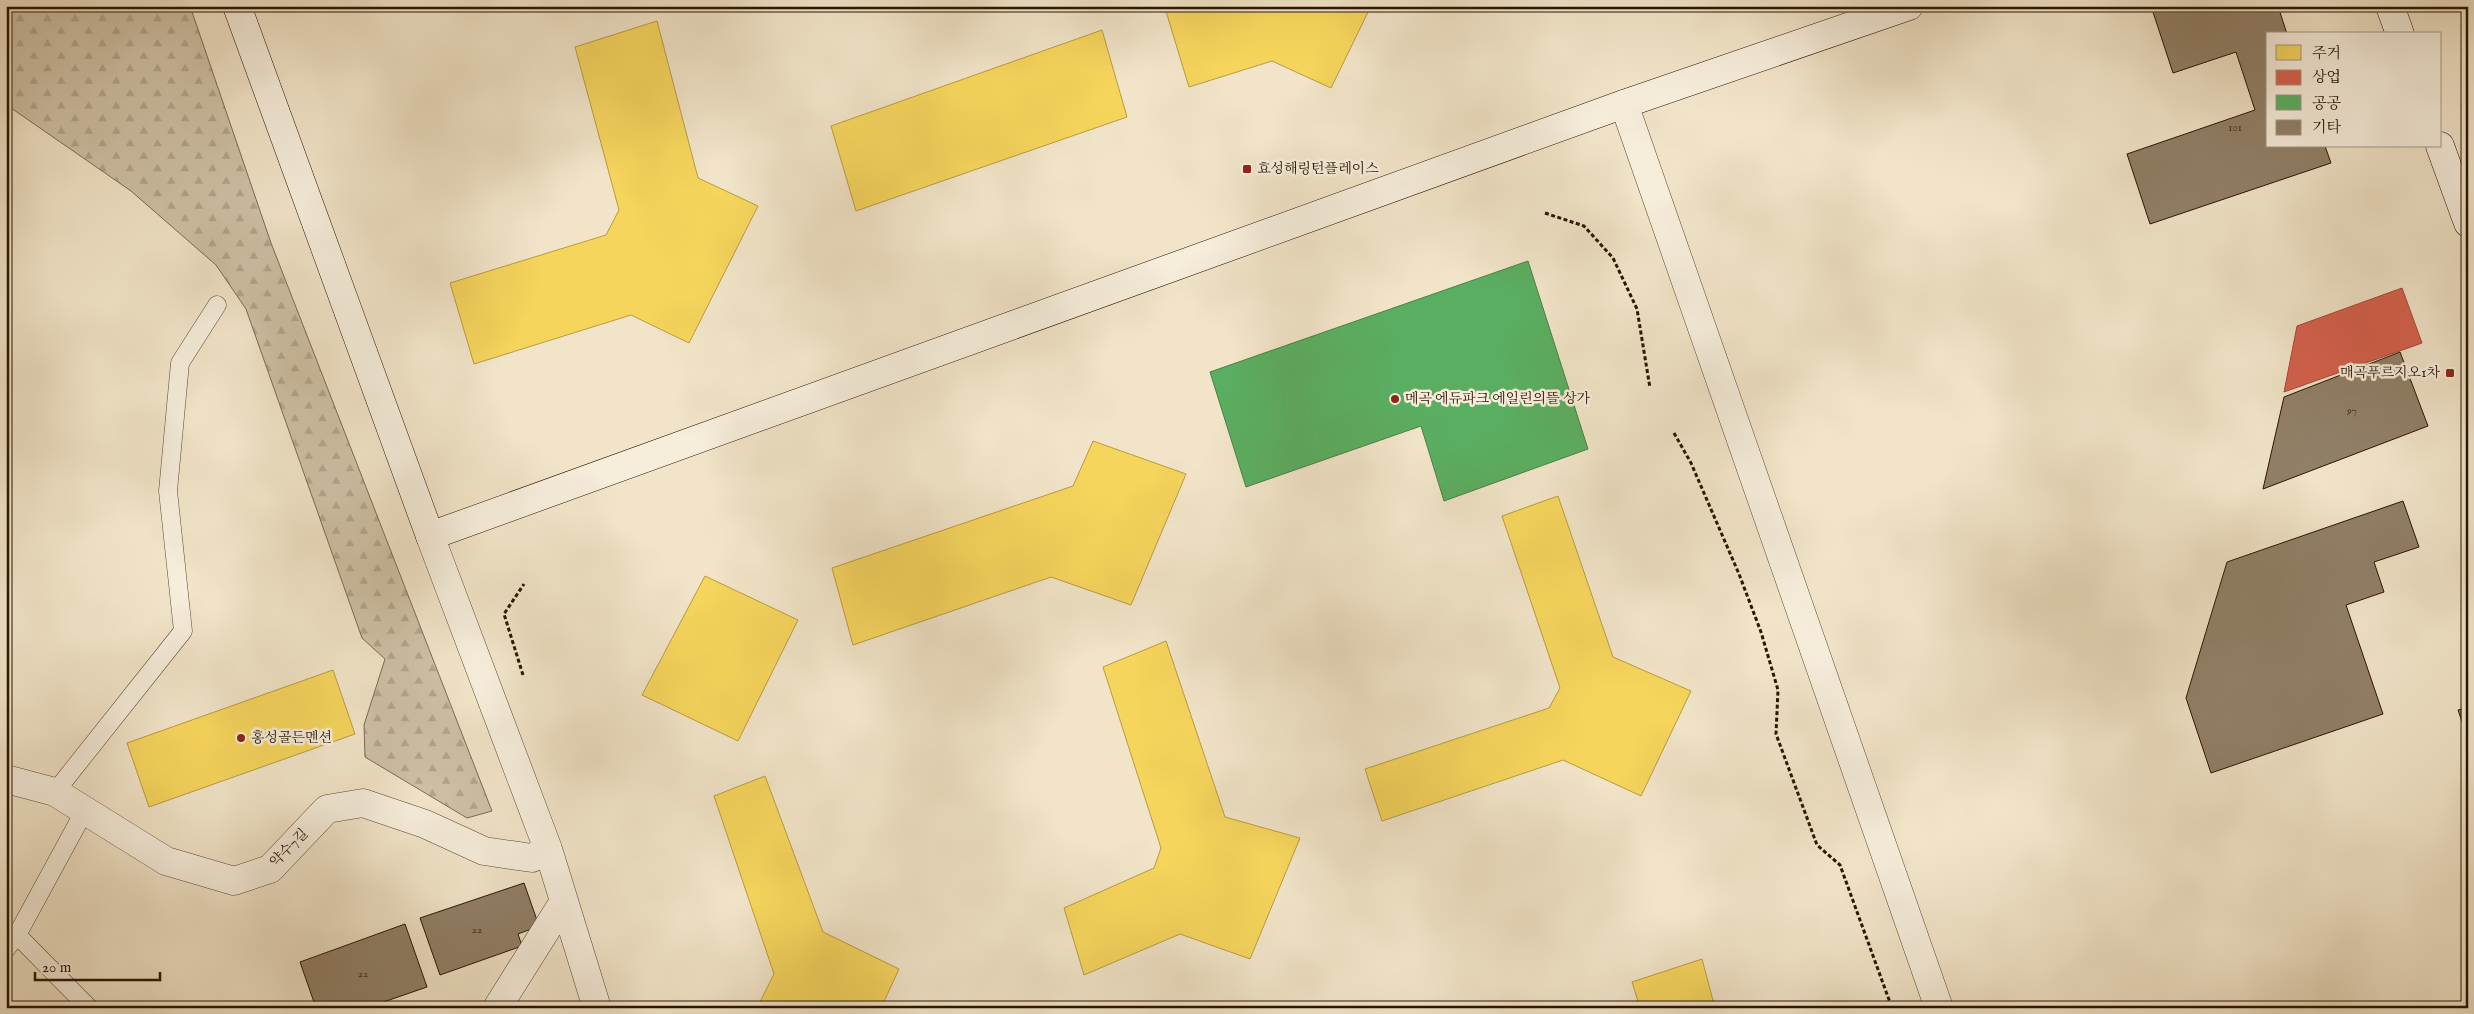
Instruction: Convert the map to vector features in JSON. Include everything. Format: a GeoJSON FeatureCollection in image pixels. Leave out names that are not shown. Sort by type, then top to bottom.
{"type":"FeatureCollection","features":[{"type":"Feature","properties":{"kind":"street"},"geometry":{"type":"LineString","coordinates":[[237,6],[430,536],[548,849],[563,903],[597,1008]]}},
{"type":"Feature","properties":{"kind":"street"},"geometry":{"type":"LineString","coordinates":[[430,536],[1624,104],[1909,6]]}},
{"type":"Feature","properties":{"kind":"street"},"geometry":{"type":"LineString","coordinates":[[2390,6],[2399,32]]}},
{"type":"Feature","properties":{"kind":"street"},"geometry":{"type":"LineString","coordinates":[[1624,104],[1939,1008]]}},
{"type":"Feature","properties":{"kind":"street"},"geometry":{"type":"LineString","coordinates":[[2441,148],[2468,223]]}},
{"type":"Feature","properties":{"kind":"street","name":"약수7길"},"geometry":{"type":"LineString","coordinates":[[6,779],[56,792],[166,861],[234,881],[270,869],[327,809],[363,803],[425,824],[484,851],[532,858],[548,849]]}},
{"type":"Feature","properties":{"kind":"street"},"geometry":{"type":"LineString","coordinates":[[497,1008],[563,903]]}},
{"type":"Feature","properties":{"kind":"lane"},"geometry":{"type":"LineString","coordinates":[[56,792],[183,630],[168,491],[180,363],[217,305]]}},
{"type":"Feature","properties":{"kind":"lane"},"geometry":{"type":"LineString","coordinates":[[85,810],[12,942],[89,1008]]}},
{"type":"Feature","properties":{"kind":"path"},"geometry":{"type":"LineString","coordinates":[[1545,213],[1584,226],[1613,258],[1637,309],[1650,388]]}},
{"type":"Feature","properties":{"kind":"path"},"geometry":{"type":"LineString","coordinates":[[1674,433],[1694,472],[1739,574],[1761,632],[1778,690],[1776,734],[1817,844],[1840,865],[1892,1008]]}},
{"type":"Feature","properties":{"kind":"path"},"geometry":{"type":"LineString","coordinates":[[504,614],[524,584]]}},
{"type":"Feature","properties":{"kind":"green space"},"geometry":{"type":"Polygon","coordinates":[[[6,6],[190,6],[271,243],[492,811],[467,818],[365,757],[364,725],[385,659],[362,638],[246,309],[216,265],[131,191],[14,110],[6,107],[6,6]]]}},
{"type":"Feature","properties":{"kind":"building: 주거"},"geometry":{"type":"Polygon","coordinates":[[[1171,6],[1371,6],[1331,88],[1272,61],[1189,87],[1165,8],[1171,6]]]}},
{"type":"Feature","properties":{"kind":"building: 주거"},"geometry":{"type":"Polygon","coordinates":[[[657,21],[698,178],[758,206],[689,343],[631,315],[474,364],[450,283],[606,235],[619,210],[575,47],[657,21]]]}},
{"type":"Feature","properties":{"kind":"building: 주거"},"geometry":{"type":"Polygon","coordinates":[[[1102,30],[1127,117],[856,211],[831,126],[1102,30]]]}},
{"type":"Feature","properties":{"kind":"building: 주거"},"geometry":{"type":"Polygon","coordinates":[[[1093,441],[1186,474],[1131,605],[1051,577],[853,645],[832,568],[1073,486],[1093,441]]]}},
{"type":"Feature","properties":{"kind":"building: 주거"},"geometry":{"type":"Polygon","coordinates":[[[1558,496],[1613,657],[1691,691],[1641,796],[1563,760],[1382,821],[1365,769],[1549,708],[1560,688],[1502,516],[1558,496]]]}},
{"type":"Feature","properties":{"kind":"building: 주거"},"geometry":{"type":"Polygon","coordinates":[[[705,576],[798,620],[738,741],[642,695],[705,576]]]}},
{"type":"Feature","properties":{"kind":"building: 주거"},"geometry":{"type":"Polygon","coordinates":[[[1166,641],[1225,817],[1300,838],[1250,959],[1180,934],[1084,975],[1064,908],[1154,868],[1161,848],[1103,667],[1166,641]]]}},
{"type":"Feature","properties":{"kind":"building: 주거","name":"홍성골든멘션"},"geometry":{"type":"Polygon","coordinates":[[[333,670],[355,734],[149,807],[127,743],[333,670]]]}},
{"type":"Feature","properties":{"kind":"building: 주거"},"geometry":{"type":"Polygon","coordinates":[[[765,776],[823,932],[899,969],[881,1008],[757,1008],[774,974],[714,796],[765,776]]]}},
{"type":"Feature","properties":{"kind":"building: 주거"},"geometry":{"type":"Polygon","coordinates":[[[1702,959],[1715,1008],[1640,1008],[1632,982],[1702,959]]]}},
{"type":"Feature","properties":{"kind":"building: 상업"},"geometry":{"type":"Polygon","coordinates":[[[2402,288],[2422,343],[2284,392],[2297,326],[2402,288]]]}},
{"type":"Feature","properties":{"kind":"building: 공공","name":"메곡 에듀파크 에일린의뜰 상가"},"geometry":{"type":"Polygon","coordinates":[[[1528,261],[1588,449],[1444,501],[1421,426],[1246,487],[1210,372],[1528,261]]]}},
{"type":"Feature","properties":{"kind":"building: 기타"},"geometry":{"type":"Polygon","coordinates":[[[2160,6],[2278,6],[2286,32],[2266,32],[2266,148],[2326,148],[2331,163],[2150,224],[2127,154],[2255,110],[2236,52],[2173,73],[2152,9],[2160,6]]]}},
{"type":"Feature","properties":{"kind":"building: 기타"},"geometry":{"type":"Polygon","coordinates":[[[2400,352],[2428,426],[2263,489],[2284,397],[2400,352]]]}},
{"type":"Feature","properties":{"kind":"building: 기타"},"geometry":{"type":"Polygon","coordinates":[[[2403,501],[2419,547],[2374,562],[2384,592],[2346,605],[2383,714],[2211,773],[2186,698],[2227,562],[2403,501]]]}},
{"type":"Feature","properties":{"kind":"building: 기타"},"geometry":{"type":"Polygon","coordinates":[[[2468,707],[2468,739],[2458,710],[2468,707]]]}},
{"type":"Feature","properties":{"kind":"building: 기타"},"geometry":{"type":"Polygon","coordinates":[[[524,883],[539,926],[518,934],[522,946],[440,975],[420,918],[524,883]]]}},
{"type":"Feature","properties":{"kind":"building: 기타"},"geometry":{"type":"Polygon","coordinates":[[[405,924],[427,987],[366,1008],[316,1008],[300,962],[405,924]]]}},
{"type":"Feature","properties":{"kind":"place","name":"효성해링턴플레이스"},"geometry":{"type":"Point","coordinates":[1247,169]}},
{"type":"Feature","properties":{"kind":"place","name":"매곡푸르지오1차"},"geometry":{"type":"Point","coordinates":[2450,373]}},
{"type":"Feature","properties":{"kind":"place","name":"메곡 에듀파크 에일린의뜰 상가"},"geometry":{"type":"Point","coordinates":[1395,399]}},
{"type":"Feature","properties":{"kind":"place","name":"홍성골든멘션"},"geometry":{"type":"Point","coordinates":[241,738]}}]}
